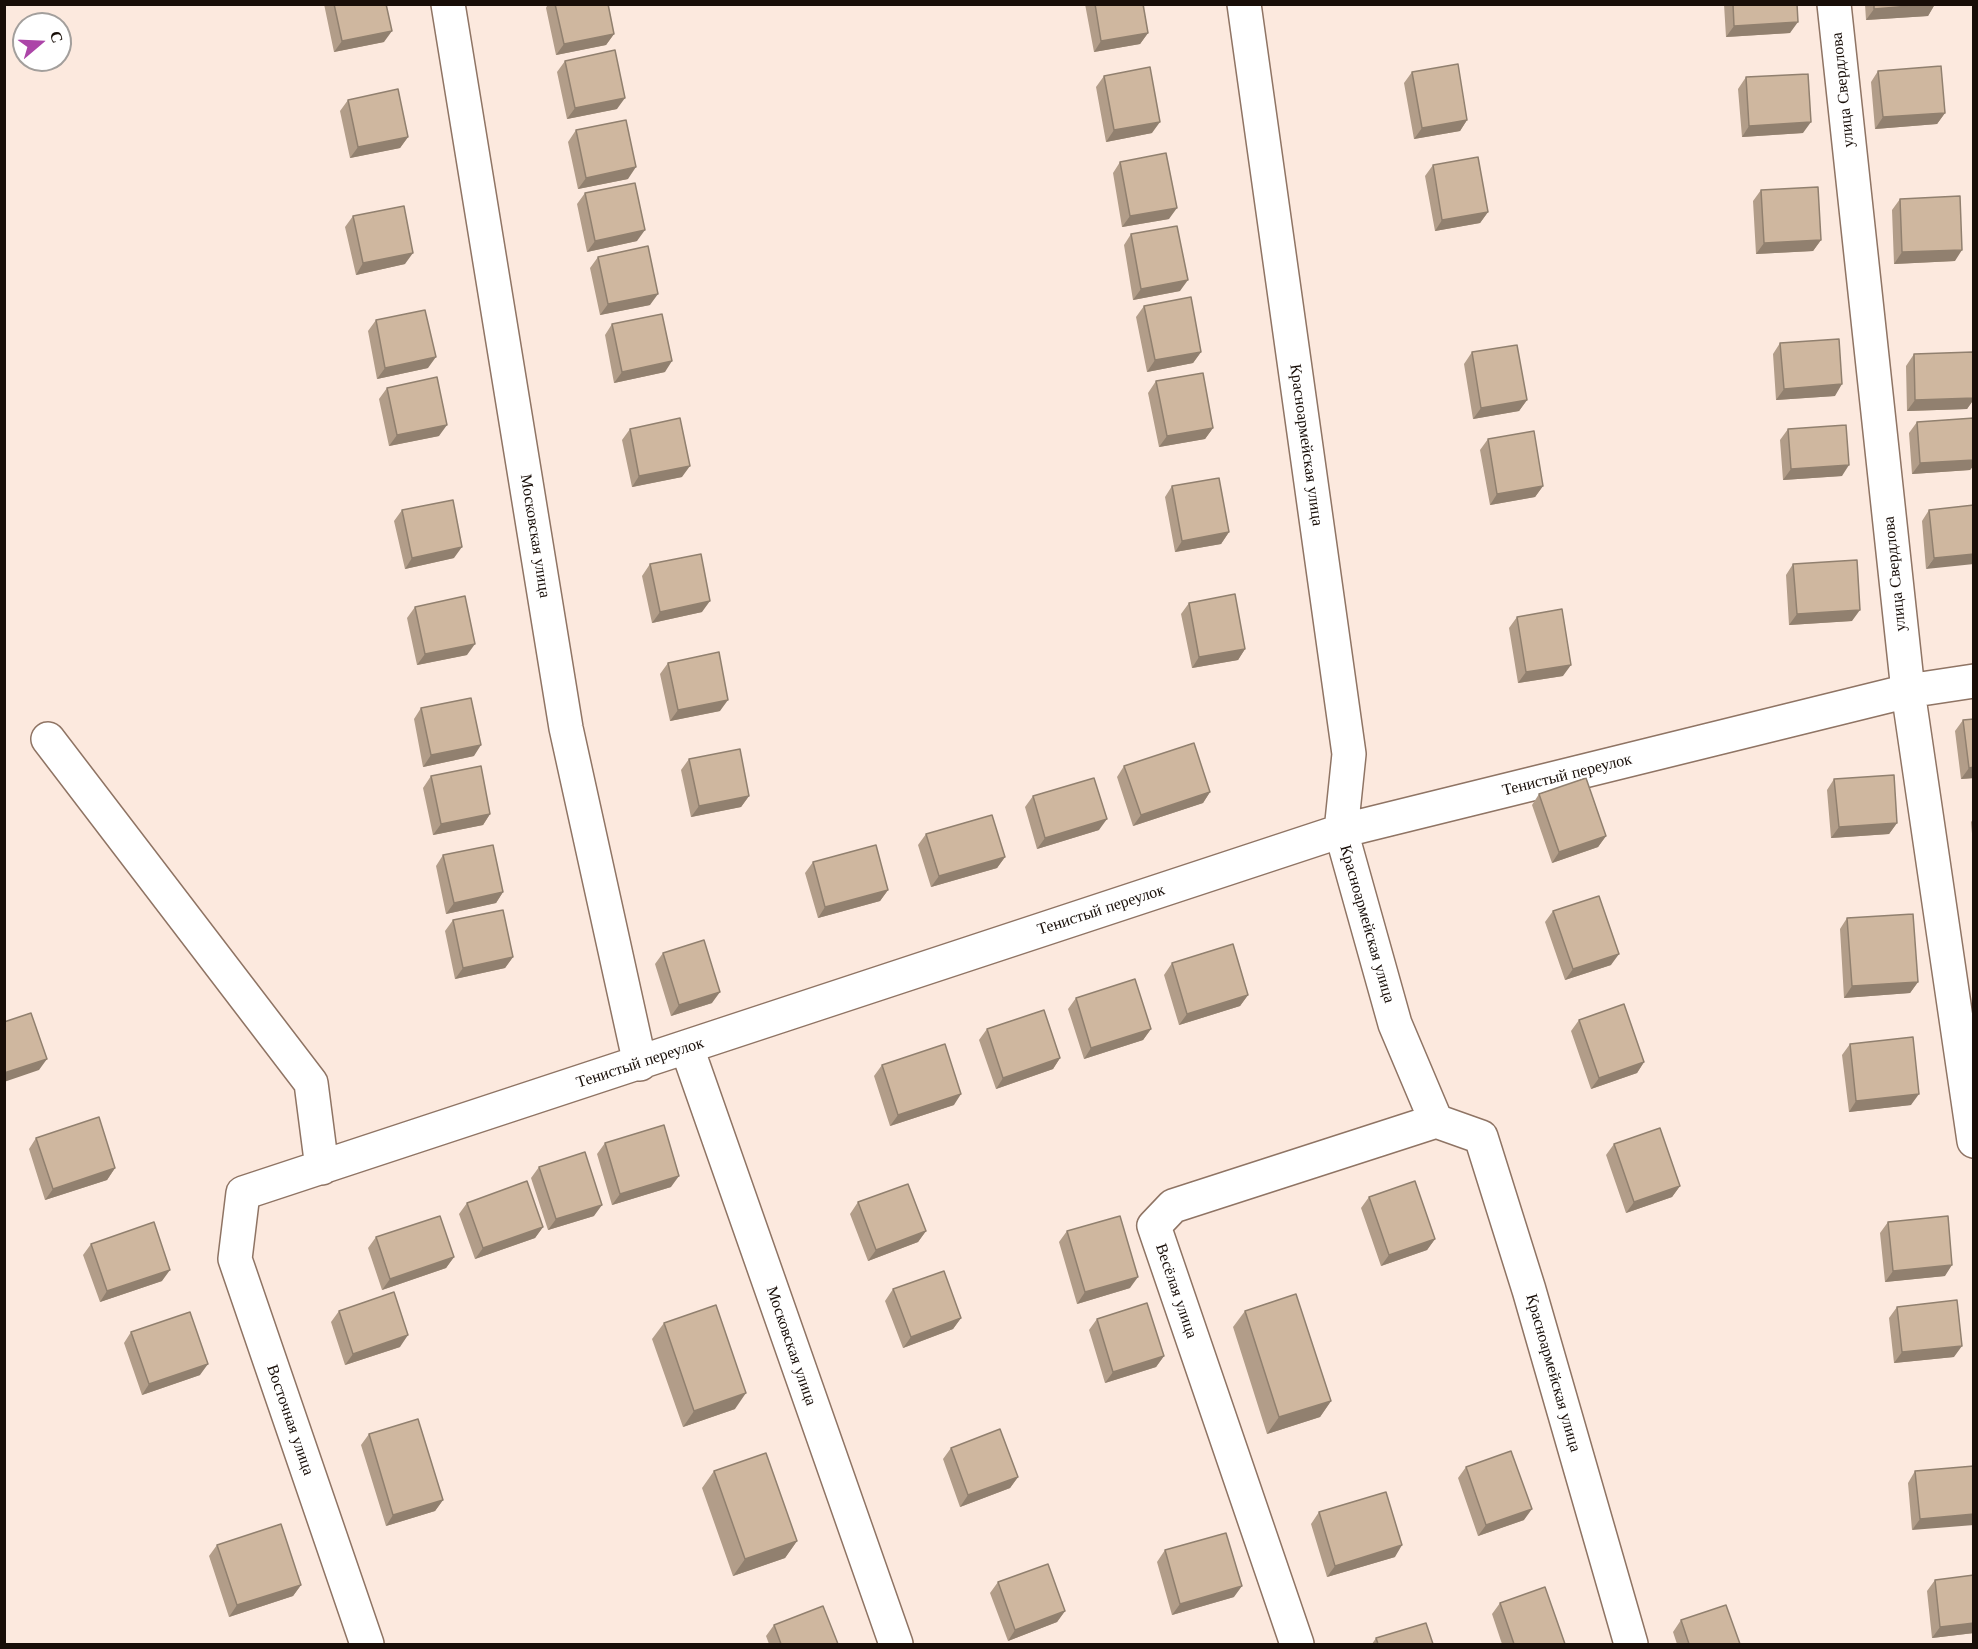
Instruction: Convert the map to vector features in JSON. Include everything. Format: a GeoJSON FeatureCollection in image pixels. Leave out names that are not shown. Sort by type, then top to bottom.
{"type":"FeatureCollection","features":[{"type":"Feature","properties":{"kind":"street","name":"Московская улица"},"geometry":{"type":"LineString","coordinates":[[448,4],[566,728],[640,1064]]}},
{"type":"Feature","properties":{"kind":"street","name":"Красноармейская улица"},"geometry":{"type":"LineString","coordinates":[[1244,4],[1349,754],[1341,831],[1395,1024],[1436,1120],[1481,1137],[1529,1290],[1631,1644]]}},
{"type":"Feature","properties":{"kind":"street","name":"улица Свердлова"},"geometry":{"type":"LineString","coordinates":[[1834,4],[1908,691],[1974,1141]]}},
{"type":"Feature","properties":{"kind":"street","name":"Тенистый переулок"},"geometry":{"type":"LineString","coordinates":[[243,1193],[1341,831],[1908,691],[1974,681]]}},
{"type":"Feature","properties":{"kind":"street"},"geometry":{"type":"LineString","coordinates":[[48,739],[311,1083],[322,1168]]}},
{"type":"Feature","properties":{"kind":"street","name":"Московская улица"},"geometry":{"type":"LineString","coordinates":[[687,1048],[896,1644]]}},
{"type":"Feature","properties":{"kind":"street","name":"Весёлая улица"},"geometry":{"type":"LineString","coordinates":[[1297,1644],[1154,1226],[1173,1206],[1436,1120]]}},
{"type":"Feature","properties":{"kind":"street","name":"Восточная улица"},"geometry":{"type":"LineString","coordinates":[[243,1193],[235,1259],[367,1644]]}},
{"type":"Feature","properties":{"kind":"building"},"geometry":{"type":"Polygon","coordinates":[[[334,4],[386,4],[392,31],[342,41],[334,4]]]}},
{"type":"Feature","properties":{"kind":"building"},"geometry":{"type":"Polygon","coordinates":[[[555,4],[608,4],[614,34],[564,44],[555,4]]]}},
{"type":"Feature","properties":{"kind":"building"},"geometry":{"type":"Polygon","coordinates":[[[1095,4],[1143,4],[1148,33],[1101,41],[1095,4]]]}},
{"type":"Feature","properties":{"kind":"building"},"geometry":{"type":"Polygon","coordinates":[[[1733,4],[1797,4],[1798,22],[1734,26],[1733,4]]]}},
{"type":"Feature","properties":{"kind":"building"},"geometry":{"type":"Polygon","coordinates":[[[1874,4],[1934,4],[1874,9],[1874,4]]]}},
{"type":"Feature","properties":{"kind":"building"},"geometry":{"type":"Polygon","coordinates":[[[615,50],[625,98],[575,108],[565,61],[615,50]]]}},
{"type":"Feature","properties":{"kind":"building"},"geometry":{"type":"Polygon","coordinates":[[[1458,64],[1467,120],[1422,128],[1412,72],[1458,64]]]}},
{"type":"Feature","properties":{"kind":"building"},"geometry":{"type":"Polygon","coordinates":[[[1941,66],[1945,113],[1883,117],[1878,71],[1941,66]]]}},
{"type":"Feature","properties":{"kind":"building"},"geometry":{"type":"Polygon","coordinates":[[[1150,67],[1160,122],[1114,130],[1104,76],[1150,67]]]}},
{"type":"Feature","properties":{"kind":"building"},"geometry":{"type":"Polygon","coordinates":[[[1808,74],[1811,122],[1749,126],[1746,77],[1808,74]]]}},
{"type":"Feature","properties":{"kind":"building"},"geometry":{"type":"Polygon","coordinates":[[[398,89],[408,137],[358,147],[348,100],[398,89]]]}},
{"type":"Feature","properties":{"kind":"building"},"geometry":{"type":"Polygon","coordinates":[[[626,120],[636,167],[586,178],[576,130],[626,120]]]}},
{"type":"Feature","properties":{"kind":"building"},"geometry":{"type":"Polygon","coordinates":[[[1166,153],[1177,208],[1130,216],[1120,162],[1166,153]]]}},
{"type":"Feature","properties":{"kind":"building"},"geometry":{"type":"Polygon","coordinates":[[[1478,157],[1488,212],[1442,220],[1433,165],[1478,157]]]}},
{"type":"Feature","properties":{"kind":"building"},"geometry":{"type":"Polygon","coordinates":[[[635,183],[645,230],[595,241],[585,193],[635,183]]]}},
{"type":"Feature","properties":{"kind":"building"},"geometry":{"type":"Polygon","coordinates":[[[1818,187],[1821,240],[1764,243],[1761,190],[1818,187]]]}},
{"type":"Feature","properties":{"kind":"building"},"geometry":{"type":"Polygon","coordinates":[[[1960,196],[1962,250],[1902,252],[1900,199],[1960,196]]]}},
{"type":"Feature","properties":{"kind":"building"},"geometry":{"type":"Polygon","coordinates":[[[404,206],[413,253],[363,263],[353,216],[404,206]]]}},
{"type":"Feature","properties":{"kind":"building"},"geometry":{"type":"Polygon","coordinates":[[[1177,226],[1188,280],[1141,289],[1131,234],[1177,226]]]}},
{"type":"Feature","properties":{"kind":"building"},"geometry":{"type":"Polygon","coordinates":[[[648,246],[658,294],[608,304],[598,257],[648,246]]]}},
{"type":"Feature","properties":{"kind":"building"},"geometry":{"type":"Polygon","coordinates":[[[1191,297],[1201,352],[1155,360],[1144,306],[1191,297]]]}},
{"type":"Feature","properties":{"kind":"building"},"geometry":{"type":"Polygon","coordinates":[[[425,310],[436,357],[385,368],[376,320],[425,310]]]}},
{"type":"Feature","properties":{"kind":"building"},"geometry":{"type":"Polygon","coordinates":[[[662,314],[672,361],[622,372],[612,324],[662,314]]]}},
{"type":"Feature","properties":{"kind":"building"},"geometry":{"type":"Polygon","coordinates":[[[1839,339],[1842,384],[1784,389],[1780,343],[1839,339]]]}},
{"type":"Feature","properties":{"kind":"building"},"geometry":{"type":"Polygon","coordinates":[[[1517,345],[1527,400],[1481,408],[1472,352],[1517,345]]]}},
{"type":"Feature","properties":{"kind":"building"},"geometry":{"type":"Polygon","coordinates":[[[1973,352],[1974,398],[1915,400],[1914,354],[1973,352]]]}},
{"type":"Feature","properties":{"kind":"building"},"geometry":{"type":"Polygon","coordinates":[[[1203,373],[1213,428],[1167,436],[1156,381],[1203,373]]]}},
{"type":"Feature","properties":{"kind":"building"},"geometry":{"type":"Polygon","coordinates":[[[437,377],[447,425],[397,435],[387,388],[437,377]]]}},
{"type":"Feature","properties":{"kind":"building"},"geometry":{"type":"Polygon","coordinates":[[[680,418],[690,466],[639,476],[630,429],[680,418]]]}},
{"type":"Feature","properties":{"kind":"building"},"geometry":{"type":"Polygon","coordinates":[[[1974,418],[1974,460],[1920,463],[1917,422],[1974,418]]]}},
{"type":"Feature","properties":{"kind":"building"},"geometry":{"type":"Polygon","coordinates":[[[1846,425],[1849,465],[1791,469],[1788,429],[1846,425]]]}},
{"type":"Feature","properties":{"kind":"building"},"geometry":{"type":"Polygon","coordinates":[[[1534,431],[1543,486],[1497,494],[1488,439],[1534,431]]]}},
{"type":"Feature","properties":{"kind":"building"},"geometry":{"type":"Polygon","coordinates":[[[1219,478],[1229,532],[1182,541],[1172,486],[1219,478]]]}},
{"type":"Feature","properties":{"kind":"building"},"geometry":{"type":"Polygon","coordinates":[[[453,500],[462,547],[412,558],[402,510],[453,500]]]}},
{"type":"Feature","properties":{"kind":"building"},"geometry":{"type":"Polygon","coordinates":[[[1974,505],[1974,554],[1934,558],[1929,510],[1974,505]]]}},
{"type":"Feature","properties":{"kind":"building"},"geometry":{"type":"Polygon","coordinates":[[[701,554],[710,601],[660,612],[650,564],[701,554]]]}},
{"type":"Feature","properties":{"kind":"building"},"geometry":{"type":"Polygon","coordinates":[[[1857,560],[1860,610],[1797,614],[1793,564],[1857,560]]]}},
{"type":"Feature","properties":{"kind":"building"},"geometry":{"type":"Polygon","coordinates":[[[1235,594],[1245,649],[1199,657],[1189,603],[1235,594]]]}},
{"type":"Feature","properties":{"kind":"building"},"geometry":{"type":"Polygon","coordinates":[[[465,596],[475,644],[425,654],[415,607],[465,596]]]}},
{"type":"Feature","properties":{"kind":"building"},"geometry":{"type":"Polygon","coordinates":[[[1562,609],[1571,665],[1526,672],[1517,617],[1562,609]]]}},
{"type":"Feature","properties":{"kind":"building"},"geometry":{"type":"Polygon","coordinates":[[[719,652],[728,700],[678,710],[668,663],[719,652]]]}},
{"type":"Feature","properties":{"kind":"building"},"geometry":{"type":"Polygon","coordinates":[[[471,698],[481,745],[431,755],[421,708],[471,698]]]}},
{"type":"Feature","properties":{"kind":"building"},"geometry":{"type":"Polygon","coordinates":[[[1974,719],[1974,767],[1969,768],[1963,720],[1974,719]]]}},
{"type":"Feature","properties":{"kind":"building"},"geometry":{"type":"Polygon","coordinates":[[[1194,743],[1210,792],[1141,815],[1124,766],[1194,743]]]}},
{"type":"Feature","properties":{"kind":"building"},"geometry":{"type":"Polygon","coordinates":[[[740,749],[749,796],[699,806],[689,759],[740,749]]]}},
{"type":"Feature","properties":{"kind":"building"},"geometry":{"type":"Polygon","coordinates":[[[481,766],[490,814],[441,824],[431,776],[481,766]]]}},
{"type":"Feature","properties":{"kind":"building"},"geometry":{"type":"Polygon","coordinates":[[[1894,775],[1897,823],[1839,827],[1834,779],[1894,775]]]}},
{"type":"Feature","properties":{"kind":"building"},"geometry":{"type":"Polygon","coordinates":[[[1094,778],[1107,819],[1045,838],[1033,796],[1094,778]]]}},
{"type":"Feature","properties":{"kind":"building"},"geometry":{"type":"Polygon","coordinates":[[[1586,778],[1606,836],[1559,852],[1539,794],[1586,778]]]}},
{"type":"Feature","properties":{"kind":"building"},"geometry":{"type":"Polygon","coordinates":[[[992,815],[1005,857],[939,876],[926,834],[992,815]]]}},
{"type":"Feature","properties":{"kind":"building"},"geometry":{"type":"Polygon","coordinates":[[[493,845],[503,892],[454,903],[443,855],[493,845]]]}},
{"type":"Feature","properties":{"kind":"building"},"geometry":{"type":"Polygon","coordinates":[[[876,845],[888,890],[825,907],[813,862],[876,845]]]}},
{"type":"Feature","properties":{"kind":"building"},"geometry":{"type":"Polygon","coordinates":[[[1599,896],[1619,954],[1573,969],[1553,911],[1599,896]]]}},
{"type":"Feature","properties":{"kind":"building"},"geometry":{"type":"Polygon","coordinates":[[[503,910],[513,957],[463,968],[453,920],[503,910]]]}},
{"type":"Feature","properties":{"kind":"building"},"geometry":{"type":"Polygon","coordinates":[[[1913,914],[1918,982],[1852,986],[1847,918],[1913,914]]]}},
{"type":"Feature","properties":{"kind":"building"},"geometry":{"type":"Polygon","coordinates":[[[704,940],[720,992],[679,1005],[663,953],[704,940]]]}},
{"type":"Feature","properties":{"kind":"building"},"geometry":{"type":"Polygon","coordinates":[[[1233,944],[1248,995],[1187,1014],[1172,963],[1233,944]]]}},
{"type":"Feature","properties":{"kind":"building"},"geometry":{"type":"Polygon","coordinates":[[[1135,979],[1151,1029],[1091,1048],[1076,998],[1135,979]]]}},
{"type":"Feature","properties":{"kind":"building"},"geometry":{"type":"Polygon","coordinates":[[[1624,1004],[1644,1062],[1599,1078],[1579,1020],[1624,1004]]]}},
{"type":"Feature","properties":{"kind":"building"},"geometry":{"type":"Polygon","coordinates":[[[1044,1010],[1060,1058],[1003,1078],[987,1029],[1044,1010]]]}},
{"type":"Feature","properties":{"kind":"building"},"geometry":{"type":"Polygon","coordinates":[[[31,1013],[47,1059],[4,1073],[4,1022],[31,1013]]]}},
{"type":"Feature","properties":{"kind":"building"},"geometry":{"type":"Polygon","coordinates":[[[1913,1037],[1919,1094],[1856,1101],[1850,1044],[1913,1037]]]}},
{"type":"Feature","properties":{"kind":"building"},"geometry":{"type":"Polygon","coordinates":[[[945,1044],[961,1094],[898,1115],[882,1065],[945,1044]]]}},
{"type":"Feature","properties":{"kind":"building"},"geometry":{"type":"Polygon","coordinates":[[[99,1117],[115,1168],[53,1189],[36,1138],[99,1117]]]}},
{"type":"Feature","properties":{"kind":"building"},"geometry":{"type":"Polygon","coordinates":[[[664,1125],[679,1176],[620,1194],[605,1143],[664,1125]]]}},
{"type":"Feature","properties":{"kind":"building"},"geometry":{"type":"Polygon","coordinates":[[[1660,1128],[1680,1186],[1634,1202],[1614,1144],[1660,1128]]]}},
{"type":"Feature","properties":{"kind":"building"},"geometry":{"type":"Polygon","coordinates":[[[585,1152],[602,1205],[556,1219],[539,1167],[585,1152]]]}},
{"type":"Feature","properties":{"kind":"building"},"geometry":{"type":"Polygon","coordinates":[[[527,1181],[543,1227],[483,1248],[467,1203],[527,1181]]]}},
{"type":"Feature","properties":{"kind":"building"},"geometry":{"type":"Polygon","coordinates":[[[1415,1181],[1435,1239],[1389,1255],[1369,1197],[1415,1181]]]}},
{"type":"Feature","properties":{"kind":"building"},"geometry":{"type":"Polygon","coordinates":[[[908,1184],[926,1231],[876,1250],[858,1202],[908,1184]]]}},
{"type":"Feature","properties":{"kind":"building"},"geometry":{"type":"Polygon","coordinates":[[[440,1216],[454,1257],[390,1279],[376,1237],[440,1216]]]}},
{"type":"Feature","properties":{"kind":"building"},"geometry":{"type":"Polygon","coordinates":[[[1120,1216],[1138,1277],[1085,1292],[1067,1231],[1120,1216]]]}},
{"type":"Feature","properties":{"kind":"building"},"geometry":{"type":"Polygon","coordinates":[[[1948,1216],[1952,1265],[1893,1271],[1888,1222],[1948,1216]]]}},
{"type":"Feature","properties":{"kind":"building"},"geometry":{"type":"Polygon","coordinates":[[[154,1222],[170,1270],[107,1291],[91,1244],[154,1222]]]}},
{"type":"Feature","properties":{"kind":"building"},"geometry":{"type":"Polygon","coordinates":[[[944,1271],[961,1318],[911,1337],[893,1289],[944,1271]]]}},
{"type":"Feature","properties":{"kind":"building"},"geometry":{"type":"Polygon","coordinates":[[[394,1292],[408,1335],[353,1354],[339,1311],[394,1292]]]}},
{"type":"Feature","properties":{"kind":"building"},"geometry":{"type":"Polygon","coordinates":[[[1296,1294],[1331,1401],[1279,1417],[1245,1311],[1296,1294]]]}},
{"type":"Feature","properties":{"kind":"building"},"geometry":{"type":"Polygon","coordinates":[[[1957,1300],[1962,1346],[1902,1352],[1897,1307],[1957,1300]]]}},
{"type":"Feature","properties":{"kind":"building"},"geometry":{"type":"Polygon","coordinates":[[[1147,1303],[1164,1356],[1113,1372],[1097,1319],[1147,1303]]]}},
{"type":"Feature","properties":{"kind":"building"},"geometry":{"type":"Polygon","coordinates":[[[716,1305],[746,1393],[694,1411],[664,1323],[716,1305]]]}},
{"type":"Feature","properties":{"kind":"building"},"geometry":{"type":"Polygon","coordinates":[[[190,1312],[208,1364],[149,1384],[131,1332],[190,1312]]]}},
{"type":"Feature","properties":{"kind":"building"},"geometry":{"type":"Polygon","coordinates":[[[418,1419],[443,1500],[393,1515],[369,1434],[418,1419]]]}},
{"type":"Feature","properties":{"kind":"building"},"geometry":{"type":"Polygon","coordinates":[[[1000,1429],[1018,1477],[968,1495],[951,1448],[1000,1429]]]}},
{"type":"Feature","properties":{"kind":"building"},"geometry":{"type":"Polygon","coordinates":[[[1511,1451],[1532,1509],[1486,1525],[1466,1467],[1511,1451]]]}},
{"type":"Feature","properties":{"kind":"building"},"geometry":{"type":"Polygon","coordinates":[[[766,1453],[797,1541],[745,1559],[714,1471],[766,1453]]]}},
{"type":"Feature","properties":{"kind":"building"},"geometry":{"type":"Polygon","coordinates":[[[1974,1466],[1974,1514],[1920,1519],[1915,1471],[1974,1466]]]}},
{"type":"Feature","properties":{"kind":"building"},"geometry":{"type":"Polygon","coordinates":[[[1386,1492],[1402,1545],[1335,1566],[1319,1512],[1386,1492]]]}},
{"type":"Feature","properties":{"kind":"building"},"geometry":{"type":"Polygon","coordinates":[[[281,1524],[301,1585],[237,1605],[217,1545],[281,1524]]]}},
{"type":"Feature","properties":{"kind":"building"},"geometry":{"type":"Polygon","coordinates":[[[1226,1533],[1242,1586],[1180,1604],[1165,1550],[1226,1533]]]}},
{"type":"Feature","properties":{"kind":"building"},"geometry":{"type":"Polygon","coordinates":[[[1048,1564],[1065,1611],[1015,1630],[998,1582],[1048,1564]]]}},
{"type":"Feature","properties":{"kind":"building"},"geometry":{"type":"Polygon","coordinates":[[[1974,1575],[1974,1623],[1940,1627],[1935,1580],[1974,1575]]]}},
{"type":"Feature","properties":{"kind":"building"},"geometry":{"type":"Polygon","coordinates":[[[1545,1587],[1565,1644],[1514,1644],[1500,1603],[1545,1587]]]}},
{"type":"Feature","properties":{"kind":"building"},"geometry":{"type":"Polygon","coordinates":[[[1726,1605],[1740,1644],[1689,1644],[1681,1620],[1726,1605]]]}},
{"type":"Feature","properties":{"kind":"building"},"geometry":{"type":"Polygon","coordinates":[[[823,1606],[838,1644],[781,1644],[774,1625],[823,1606]]]}},
{"type":"Feature","properties":{"kind":"building"},"geometry":{"type":"Polygon","coordinates":[[[1426,1623],[1433,1644],[1378,1644],[1376,1638],[1426,1623]]]}}]}
